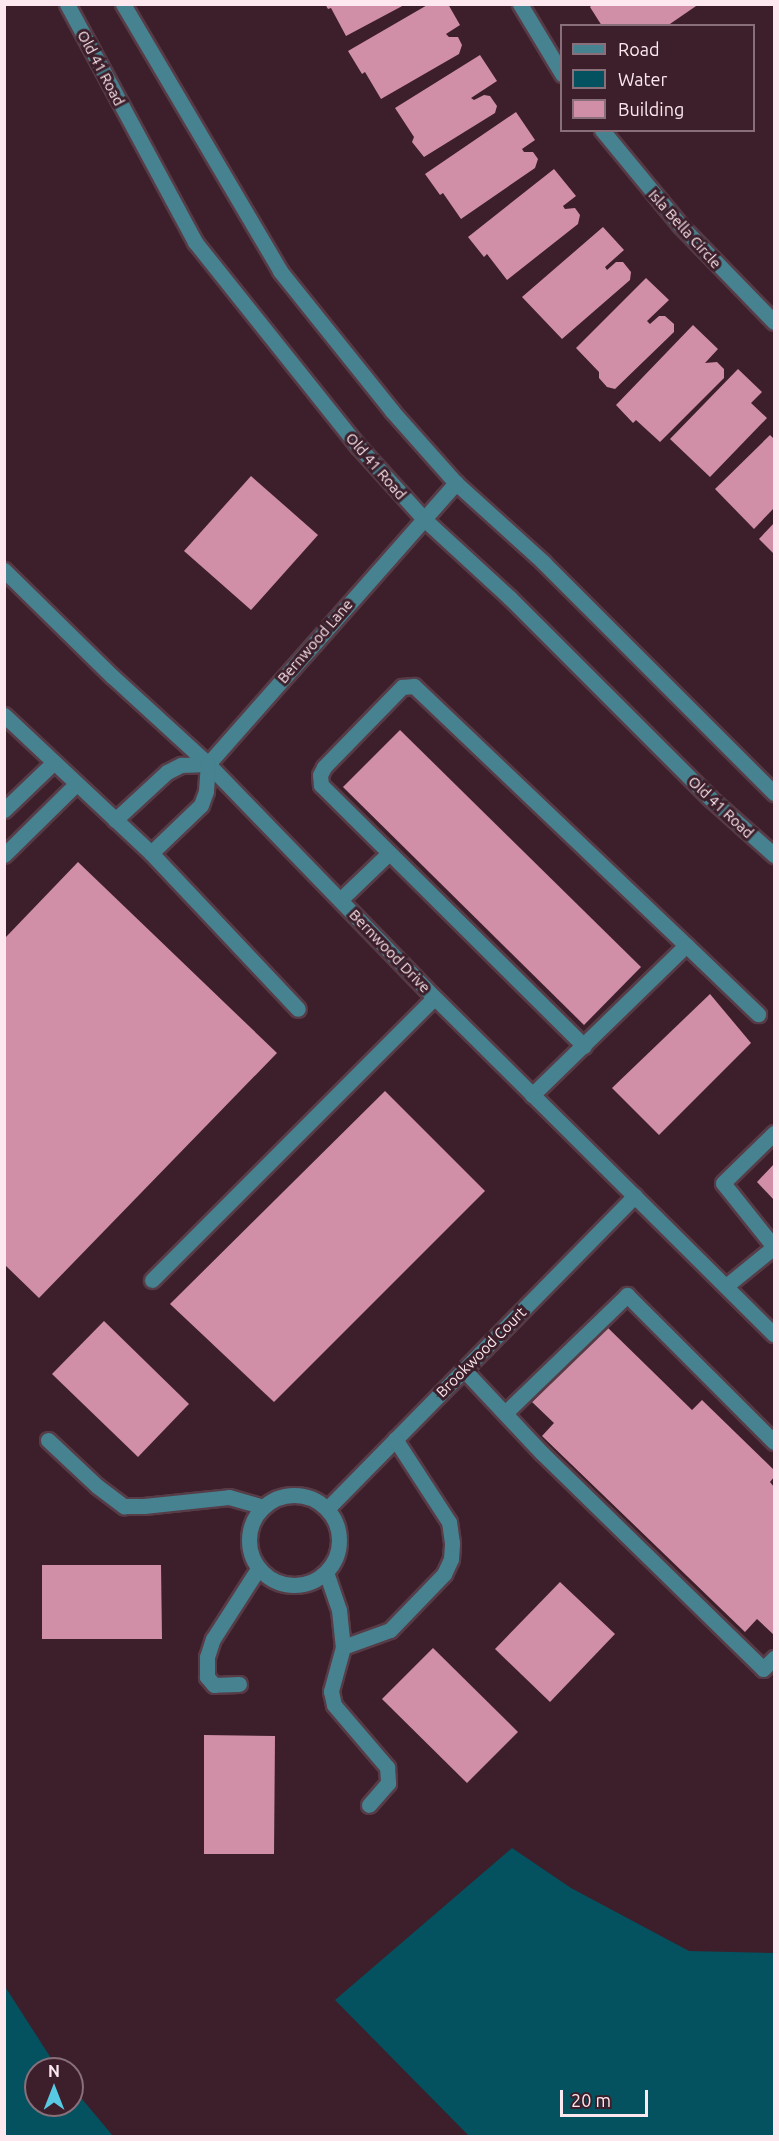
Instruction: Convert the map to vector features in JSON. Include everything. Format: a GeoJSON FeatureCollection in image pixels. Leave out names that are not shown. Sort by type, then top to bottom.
{"type":"FeatureCollection","features":[{"type":"Feature","properties":{"kind":"street","name":"Old 41 Road"},"geometry":{"type":"LineString","coordinates":[[67,4],[195,242],[358,446],[423,518],[510,598],[710,798],[774,855]]}},
{"type":"Feature","properties":{"kind":"street"},"geometry":{"type":"LineString","coordinates":[[123,4],[280,271],[392,411],[456,483],[543,562],[774,793]]}},
{"type":"Feature","properties":{"kind":"street"},"geometry":{"type":"LineString","coordinates":[[520,4],[560,72]]}},
{"type":"Feature","properties":{"kind":"street","name":"Isla Bella Circle"},"geometry":{"type":"LineString","coordinates":[[608,132],[680,225],[774,322]]}},
{"type":"Feature","properties":{"kind":"street","name":"Bernwood Lane"},"geometry":{"type":"LineString","coordinates":[[208,764],[456,483]]}},
{"type":"Feature","properties":{"kind":"street","name":"Bernwood Drive"},"geometry":{"type":"LineString","coordinates":[[4,570],[112,676],[208,764],[434,998],[774,1334]]}},
{"type":"Feature","properties":{"kind":"street"},"geometry":{"type":"LineString","coordinates":[[584,1046],[321,785],[320,775],[324,767],[394,695],[409,686],[414,686],[758,1014]]}},
{"type":"Feature","properties":{"kind":"street"},"geometry":{"type":"LineString","coordinates":[[4,715],[151,853],[298,1009]]}},
{"type":"Feature","properties":{"kind":"street"},"geometry":{"type":"LineString","coordinates":[[4,810],[53,763]]}},
{"type":"Feature","properties":{"kind":"street"},"geometry":{"type":"LineString","coordinates":[[115,820],[167,772],[181,765],[208,764],[206,791],[201,805],[151,853]]}},
{"type":"Feature","properties":{"kind":"street"},"geometry":{"type":"LineString","coordinates":[[4,855],[76,784]]}},
{"type":"Feature","properties":{"kind":"street"},"geometry":{"type":"LineString","coordinates":[[340,900],[389,853]]}},
{"type":"Feature","properties":{"kind":"street"},"geometry":{"type":"LineString","coordinates":[[532,1095],[686,945]]}},
{"type":"Feature","properties":{"kind":"street"},"geometry":{"type":"LineString","coordinates":[[152,1280],[434,998]]}},
{"type":"Feature","properties":{"kind":"street"},"geometry":{"type":"LineString","coordinates":[[726,1286],[774,1247],[723,1183],[774,1132]]}},
{"type":"Feature","properties":{"kind":"street","name":"Brookwood Court"},"geometry":{"type":"LineString","coordinates":[[327,1509],[635,1196]]}},
{"type":"Feature","properties":{"kind":"street"},"geometry":{"type":"LineString","coordinates":[[505,1413],[627,1295],[774,1442]]}},
{"type":"Feature","properties":{"kind":"street"},"geometry":{"type":"LineString","coordinates":[[464,1370],[542,1454],[763,1669],[774,1658]]}},
{"type":"Feature","properties":{"kind":"street"},"geometry":{"type":"LineString","coordinates":[[343,1647],[390,1630],[444,1574],[451,1559],[453,1543],[449,1522],[395,1439]]}},
{"type":"Feature","properties":{"kind":"street"},"geometry":{"type":"LineString","coordinates":[[48,1440],[97,1486],[124,1506],[229,1497],[263,1507]]}},
{"type":"Feature","properties":{"kind":"street"},"geometry":{"type":"LineString","coordinates":[[298,1495],[314,1499],[327,1509],[340,1534],[339,1551],[333,1565],[319,1579],[300,1586],[280,1584],[258,1569],[253,1561],[248,1540],[253,1520],[263,1507],[280,1497],[298,1495]]}},
{"type":"Feature","properties":{"kind":"street"},"geometry":{"type":"LineString","coordinates":[[239,1684],[214,1685],[207,1677],[207,1657],[213,1639],[258,1569]]}},
{"type":"Feature","properties":{"kind":"street"},"geometry":{"type":"LineString","coordinates":[[326,1572],[339,1610],[343,1647],[331,1690],[334,1705],[387,1767],[388,1783],[369,1805]]}},
{"type":"Feature","properties":{"kind":"water"},"geometry":{"type":"Polygon","coordinates":[[[512,1848],[571,1888],[689,1951],[774,1953],[774,2136],[469,2136],[335,2000],[512,1848]]]}},
{"type":"Feature","properties":{"kind":"water"},"geometry":{"type":"Polygon","coordinates":[[[4,1985],[50,2057],[24,2057],[24,2117],[84,2117],[84,2101],[113,2136],[5,2136],[4,1985]]]}},
{"type":"Feature","properties":{"kind":"building"},"geometry":{"type":"Polygon","coordinates":[[[325,4],[406,4],[346,36],[331,8],[328,9],[325,4]]]}},
{"type":"Feature","properties":{"kind":"building"},"geometry":{"type":"Polygon","coordinates":[[[429,4],[448,4],[460,25],[446,34],[449,37],[458,37],[462,45],[459,54],[381,99],[365,72],[362,74],[348,51],[429,4]]]}},
{"type":"Feature","properties":{"kind":"building"},"geometry":{"type":"Polygon","coordinates":[[[593,4],[699,4],[670,24],[601,24],[590,7],[593,4]]]}},
{"type":"Feature","properties":{"kind":"building"},"geometry":{"type":"Polygon","coordinates":[[[480,55],[497,81],[471,98],[474,100],[484,95],[490,96],[497,106],[495,113],[424,157],[412,142],[414,137],[395,108],[480,55]]]}},
{"type":"Feature","properties":{"kind":"building"},"geometry":{"type":"Polygon","coordinates":[[[516,112],[535,140],[522,149],[524,152],[533,152],[538,159],[535,168],[461,219],[443,193],[440,195],[425,174],[516,112]]]}},
{"type":"Feature","properties":{"kind":"building"},"geometry":{"type":"Polygon","coordinates":[[[554,169],[576,196],[563,206],[565,209],[575,208],[580,215],[578,224],[507,280],[487,254],[484,257],[468,237],[554,169]]]}},
{"type":"Feature","properties":{"kind":"building"},"geometry":{"type":"Polygon","coordinates":[[[603,227],[624,250],[605,267],[607,270],[616,262],[623,262],[631,272],[630,280],[562,339],[522,297],[603,227]]]}},
{"type":"Feature","properties":{"kind":"building"},"geometry":{"type":"Polygon","coordinates":[[[646,278],[669,300],[647,321],[650,324],[659,316],[665,316],[674,324],[674,332],[615,389],[607,387],[599,378],[599,372],[576,348],[646,278]]]}},
{"type":"Feature","properties":{"kind":"building"},"geometry":{"type":"Polygon","coordinates":[[[693,325],[718,349],[705,363],[717,362],[724,369],[724,378],[660,442],[636,420],[633,423],[616,405],[693,325]]]}},
{"type":"Feature","properties":{"kind":"building"},"geometry":{"type":"Polygon","coordinates":[[[738,369],[762,392],[751,403],[767,418],[710,477],[670,439],[738,369]]]}},
{"type":"Feature","properties":{"kind":"building"},"geometry":{"type":"Polygon","coordinates":[[[770,435],[774,439],[774,508],[754,529],[715,489],[770,435]]]}},
{"type":"Feature","properties":{"kind":"building"},"geometry":{"type":"Polygon","coordinates":[[[251,476],[318,535],[251,610],[184,551],[251,476]]]}},
{"type":"Feature","properties":{"kind":"building"},"geometry":{"type":"Polygon","coordinates":[[[774,523],[774,554],[759,539],[774,523]]]}},
{"type":"Feature","properties":{"kind":"building"},"geometry":{"type":"Polygon","coordinates":[[[400,730],[641,967],[584,1025],[343,787],[400,730]]]}},
{"type":"Feature","properties":{"kind":"building"},"geometry":{"type":"Polygon","coordinates":[[[78,862],[277,1053],[39,1298],[5,1265],[5,938],[78,862]]]}},
{"type":"Feature","properties":{"kind":"building"},"geometry":{"type":"Polygon","coordinates":[[[710,994],[751,1043],[659,1135],[612,1088],[710,994]]]}},
{"type":"Feature","properties":{"kind":"building"},"geometry":{"type":"Polygon","coordinates":[[[385,1091],[485,1191],[274,1402],[170,1304],[385,1091]]]}},
{"type":"Feature","properties":{"kind":"building"},"geometry":{"type":"Polygon","coordinates":[[[774,1164],[774,1200],[757,1182],[774,1164]]]}},
{"type":"Feature","properties":{"kind":"building"},"geometry":{"type":"Polygon","coordinates":[[[104,1321],[189,1404],[138,1457],[52,1374],[104,1321]]]}},
{"type":"Feature","properties":{"kind":"building"},"geometry":{"type":"Polygon","coordinates":[[[606,1326],[692,1410],[702,1400],[774,1470],[774,1477],[770,1482],[774,1487],[774,1635],[757,1619],[745,1632],[542,1436],[554,1423],[532,1402],[606,1326]]]}},
{"type":"Feature","properties":{"kind":"building"},"geometry":{"type":"Polygon","coordinates":[[[42,1565],[161,1565],[162,1639],[42,1639],[42,1565]]]}},
{"type":"Feature","properties":{"kind":"building"},"geometry":{"type":"Polygon","coordinates":[[[560,1582],[615,1634],[550,1702],[495,1649],[560,1582]]]}},
{"type":"Feature","properties":{"kind":"building"},"geometry":{"type":"Polygon","coordinates":[[[433,1648],[518,1732],[467,1783],[382,1699],[433,1648]]]}},
{"type":"Feature","properties":{"kind":"building"},"geometry":{"type":"Polygon","coordinates":[[[204,1735],[275,1736],[274,1854],[204,1854],[204,1735]]]}}]}
